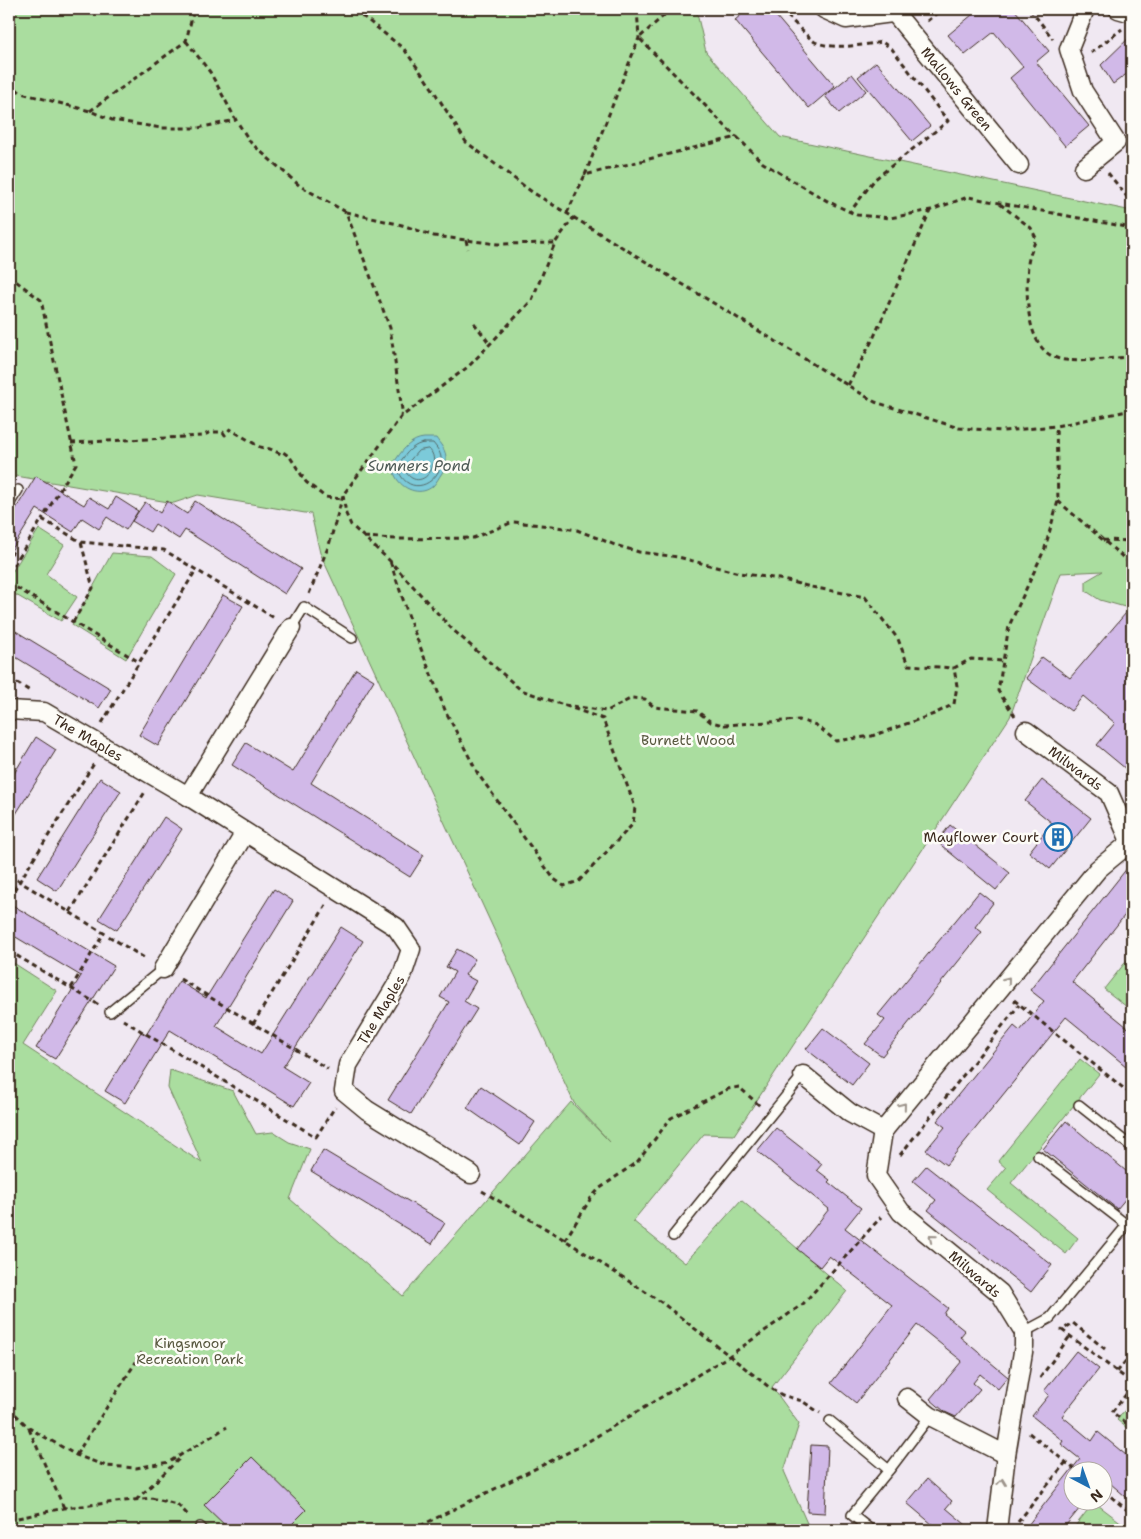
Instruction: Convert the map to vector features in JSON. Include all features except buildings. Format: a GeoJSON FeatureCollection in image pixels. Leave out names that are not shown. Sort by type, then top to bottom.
{"type":"FeatureCollection","features":[{"type":"Feature","properties":{"kind":"street","name":"Mallows Green"},"geometry":{"type":"LineString","coordinates":[[824,9],[846,18],[897,10],[1019,165]]}},
{"type":"Feature","properties":{"kind":"street"},"geometry":{"type":"LineString","coordinates":[[1085,9],[1069,50],[1083,91],[1116,142],[1090,163]]}},
{"type":"Feature","properties":{"kind":"street"},"geometry":{"type":"LineString","coordinates":[[1118,9],[1129,20]]}},
{"type":"Feature","properties":{"kind":"street"},"geometry":{"type":"LineString","coordinates":[[188,796],[291,628]]}},
{"type":"Feature","properties":{"kind":"street","name":"The Maples"},"geometry":{"type":"LineString","coordinates":[[9,710],[44,712],[188,796],[396,928],[411,949],[402,976],[348,1065],[344,1091]]}},
{"type":"Feature","properties":{"kind":"street","name":"Milwards"},"geometry":{"type":"LineString","coordinates":[[883,1130],[1098,869],[1131,841],[1109,793],[1026,731]]}},
{"type":"Feature","properties":{"kind":"street"},"geometry":{"type":"LineString","coordinates":[[163,969],[245,833]]}},
{"type":"Feature","properties":{"kind":"street"},"geometry":{"type":"LineString","coordinates":[[802,1075],[850,1113],[883,1130],[876,1176],[879,1181]]}},
{"type":"Feature","properties":{"kind":"street"},"geometry":{"type":"LineString","coordinates":[[344,1091],[367,1110],[471,1174]]}},
{"type":"Feature","properties":{"kind":"street","name":"Milwards"},"geometry":{"type":"LineString","coordinates":[[879,1181],[901,1212],[1000,1293],[1024,1332]]}},
{"type":"Feature","properties":{"kind":"street"},"geometry":{"type":"LineString","coordinates":[[997,1530],[1006,1455],[1024,1346],[1024,1332]]}},
{"type":"Feature","properties":{"kind":"street"},"geometry":{"type":"LineString","coordinates":[[907,1398],[930,1416],[1006,1455]]}},
{"type":"Feature","properties":{"kind":"lane"},"geometry":{"type":"LineString","coordinates":[[9,504],[18,490]]}},
{"type":"Feature","properties":{"kind":"lane"},"geometry":{"type":"LineString","coordinates":[[291,628],[304,607],[352,638]]}},
{"type":"Feature","properties":{"kind":"lane"},"geometry":{"type":"LineString","coordinates":[[110,1012],[163,969]]}},
{"type":"Feature","properties":{"kind":"lane"},"geometry":{"type":"LineString","coordinates":[[673,1236],[802,1075]]}},
{"type":"Feature","properties":{"kind":"lane"},"geometry":{"type":"LineString","coordinates":[[1079,1105],[1132,1148]]}},
{"type":"Feature","properties":{"kind":"lane"},"geometry":{"type":"LineString","coordinates":[[1024,1332],[1050,1318],[1130,1222],[1038,1156]]}},
{"type":"Feature","properties":{"kind":"lane"},"geometry":{"type":"LineString","coordinates":[[871,1530],[852,1515],[930,1416]]}},
{"type":"Feature","properties":{"kind":"lane"},"geometry":{"type":"LineString","coordinates":[[830,1421],[889,1470]]}},
{"type":"Feature","properties":{"kind":"path"},"geometry":{"type":"LineString","coordinates":[[90,111],[186,41],[194,9]]}},
{"type":"Feature","properties":{"kind":"path"},"geometry":{"type":"LineString","coordinates":[[345,9],[365,18],[404,49],[432,88],[466,142],[532,192],[875,402],[960,428],[1003,431],[1056,426],[1132,410]]}},
{"type":"Feature","properties":{"kind":"path"},"geometry":{"type":"LineString","coordinates":[[567,213],[639,38],[637,9]]}},
{"type":"Feature","properties":{"kind":"path"},"geometry":{"type":"LineString","coordinates":[[639,38],[671,9]]}},
{"type":"Feature","properties":{"kind":"path"},"geometry":{"type":"LineString","coordinates":[[1030,9],[1057,44]]}},
{"type":"Feature","properties":{"kind":"path"},"geometry":{"type":"LineString","coordinates":[[1090,55],[1129,20]]}},
{"type":"Feature","properties":{"kind":"path"},"geometry":{"type":"LineString","coordinates":[[639,38],[763,163],[857,215],[890,218],[931,210],[968,197],[1132,228]]}},
{"type":"Feature","properties":{"kind":"path"},"geometry":{"type":"LineString","coordinates":[[186,41],[210,72],[251,143],[300,186],[346,212],[402,225],[434,236],[498,244],[555,243]]}},
{"type":"Feature","properties":{"kind":"path"},"geometry":{"type":"LineString","coordinates":[[850,212],[875,180],[948,121],[892,49]]}},
{"type":"Feature","properties":{"kind":"path"},"geometry":{"type":"LineString","coordinates":[[9,83],[21,93],[90,111],[112,120],[161,128],[198,128],[236,120]]}},
{"type":"Feature","properties":{"kind":"path"},"geometry":{"type":"LineString","coordinates":[[584,175],[736,137]]}},
{"type":"Feature","properties":{"kind":"path"},"geometry":{"type":"LineString","coordinates":[[1090,163],[1132,203]]}},
{"type":"Feature","properties":{"kind":"path"},"geometry":{"type":"LineString","coordinates":[[997,202],[1031,228],[1036,238],[1028,262],[1029,319],[1036,340],[1052,356],[1071,361],[1132,357]]}},
{"type":"Feature","properties":{"kind":"path"},"geometry":{"type":"LineString","coordinates":[[848,385],[873,339],[931,210]]}},
{"type":"Feature","properties":{"kind":"path"},"geometry":{"type":"LineString","coordinates":[[346,212],[390,328],[402,410],[401,417]]}},
{"type":"Feature","properties":{"kind":"path"},"geometry":{"type":"LineString","coordinates":[[304,607],[330,545],[342,497],[401,417],[469,366],[532,300],[555,243],[574,218]]}},
{"type":"Feature","properties":{"kind":"path"},"geometry":{"type":"LineString","coordinates":[[466,240],[468,249]]}},
{"type":"Feature","properties":{"kind":"path"},"geometry":{"type":"LineString","coordinates":[[9,276],[41,300],[76,464],[9,573]]}},
{"type":"Feature","properties":{"kind":"path"},"geometry":{"type":"LineString","coordinates":[[474,323],[490,344]]}},
{"type":"Feature","properties":{"kind":"path"},"geometry":{"type":"LineString","coordinates":[[1026,731],[998,691],[1009,626],[1045,548],[1058,501],[1056,426]]}},
{"type":"Feature","properties":{"kind":"path"},"geometry":{"type":"LineString","coordinates":[[72,443],[202,436],[211,432],[223,432],[225,435],[230,430],[260,447],[281,454],[283,452],[290,456],[306,482],[326,497],[342,497]]}},
{"type":"Feature","properties":{"kind":"path"},"geometry":{"type":"LineString","coordinates":[[342,497],[351,525],[390,561],[452,629],[521,690],[602,720],[635,807],[633,824],[578,881],[564,886],[554,879],[478,774],[445,710],[412,626],[390,561]]}},
{"type":"Feature","properties":{"kind":"path"},"geometry":{"type":"LineString","coordinates":[[1058,501],[1132,565]]}},
{"type":"Feature","properties":{"kind":"path"},"geometry":{"type":"LineString","coordinates":[[42,519],[81,542],[164,550],[291,628]]}},
{"type":"Feature","properties":{"kind":"path"},"geometry":{"type":"LineString","coordinates":[[363,536],[396,539],[472,538],[513,522],[577,530],[639,552],[678,558],[739,573],[779,578],[811,587],[865,597],[898,639],[908,665],[954,668],[971,659],[1003,661]]}},
{"type":"Feature","properties":{"kind":"path"},"geometry":{"type":"LineString","coordinates":[[1103,540],[1132,541]]}},
{"type":"Feature","properties":{"kind":"path"},"geometry":{"type":"LineString","coordinates":[[73,622],[93,588],[81,542]]}},
{"type":"Feature","properties":{"kind":"path"},"geometry":{"type":"LineString","coordinates":[[9,551],[19,557]]}},
{"type":"Feature","properties":{"kind":"path"},"geometry":{"type":"LineString","coordinates":[[9,897],[98,743],[139,662],[196,570]]}},
{"type":"Feature","properties":{"kind":"path"},"geometry":{"type":"LineString","coordinates":[[9,583],[139,662]]}},
{"type":"Feature","properties":{"kind":"path"},"geometry":{"type":"LineString","coordinates":[[556,704],[607,711],[632,698],[645,700],[654,706],[697,711],[711,722],[724,724],[799,720],[816,724],[836,741],[872,736],[934,714],[954,704],[957,686],[954,668]]}},
{"type":"Feature","properties":{"kind":"path"},"geometry":{"type":"LineString","coordinates":[[70,912],[154,777]]}},
{"type":"Feature","properties":{"kind":"path"},"geometry":{"type":"LineString","coordinates":[[254,1024],[335,889]]}},
{"type":"Feature","properties":{"kind":"path"},"geometry":{"type":"LineString","coordinates":[[71,988],[104,933]]}},
{"type":"Feature","properties":{"kind":"path"},"geometry":{"type":"LineString","coordinates":[[9,951],[316,1137],[344,1091]]}},
{"type":"Feature","properties":{"kind":"path"},"geometry":{"type":"LineString","coordinates":[[1000,988],[1132,1095]]}},
{"type":"Feature","properties":{"kind":"path"},"geometry":{"type":"LineString","coordinates":[[879,1181],[1019,1005]]}},
{"type":"Feature","properties":{"kind":"path"},"geometry":{"type":"LineString","coordinates":[[565,1240],[591,1198],[638,1161],[671,1118],[728,1089],[739,1088],[770,1115]]}},
{"type":"Feature","properties":{"kind":"path"},"geometry":{"type":"LineString","coordinates":[[471,1174],[478,1188],[565,1240],[661,1302],[769,1387],[782,1395],[802,1401],[830,1421]]}},
{"type":"Feature","properties":{"kind":"path"},"geometry":{"type":"LineString","coordinates":[[412,1530],[579,1447],[729,1356],[803,1304],[894,1202]]}},
{"type":"Feature","properties":{"kind":"path"},"geometry":{"type":"LineString","coordinates":[[1105,1349],[1073,1323],[1062,1330],[1132,1385],[1112,1412],[1132,1428]]}},
{"type":"Feature","properties":{"kind":"path"},"geometry":{"type":"LineString","coordinates":[[1038,1381],[1070,1336]]}},
{"type":"Feature","properties":{"kind":"path"},"geometry":{"type":"LineString","coordinates":[[76,1455],[143,1351]]}},
{"type":"Feature","properties":{"kind":"path"},"geometry":{"type":"LineString","coordinates":[[1117,1372],[1132,1353]]}},
{"type":"Feature","properties":{"kind":"path"},"geometry":{"type":"LineString","coordinates":[[9,1408],[29,1428],[76,1455],[106,1466],[136,1468],[169,1462],[227,1427]]}},
{"type":"Feature","properties":{"kind":"path"},"geometry":{"type":"LineString","coordinates":[[29,1428],[64,1508]]}},
{"type":"Feature","properties":{"kind":"path"},"geometry":{"type":"LineString","coordinates":[[1027,1432],[1066,1462]]}},
{"type":"Feature","properties":{"kind":"path"},"geometry":{"type":"LineString","coordinates":[[136,1500],[184,1454]]}},
{"type":"Feature","properties":{"kind":"path"},"geometry":{"type":"LineString","coordinates":[[1018,1523],[1064,1465]]}},
{"type":"Feature","properties":{"kind":"path"},"geometry":{"type":"LineString","coordinates":[[9,1520],[64,1508],[151,1498],[177,1504],[202,1529]]}},
{"type":"Feature","properties":{"kind":"path"},"geometry":{"type":"LineString","coordinates":[[1114,1499],[1132,1514]]}},
{"type":"Feature","properties":{"kind":"green space"},"geometry":{"type":"Polygon","coordinates":[[[9,9],[696,9],[706,52],[780,137],[1132,211],[1132,609],[1100,600],[1086,591],[1086,581],[1103,571],[1061,573],[1010,717],[734,1135],[704,1134],[633,1221],[685,1263],[741,1200],[847,1291],[772,1387],[799,1424],[784,1471],[810,1530],[9,1530],[9,960],[57,991],[23,1045],[202,1163],[168,1088],[170,1070],[233,1091],[256,1134],[273,1132],[289,1142],[310,1149],[290,1199],[403,1296],[571,1102],[610,1142],[574,1103],[320,553],[311,514],[198,495],[174,503],[16,476],[9,486],[9,9]]]}},
{"type":"Feature","properties":{"kind":"green space"},"geometry":{"type":"Polygon","coordinates":[[[39,529],[64,545],[46,574],[77,597],[61,621],[9,591],[9,577],[39,529]]]}},
{"type":"Feature","properties":{"kind":"green space"},"geometry":{"type":"Polygon","coordinates":[[[112,553],[152,556],[176,574],[126,659],[72,625],[112,553]]]}},
{"type":"Feature","properties":{"kind":"green space"},"geometry":{"type":"Polygon","coordinates":[[[1132,954],[1132,1011],[1104,989],[1132,954]]]}},
{"type":"Feature","properties":{"kind":"green space"},"geometry":{"type":"Polygon","coordinates":[[[1080,1059],[1099,1074],[1011,1183],[1078,1238],[1066,1254],[987,1190],[1006,1168],[998,1161],[1080,1059]]]}},
{"type":"Feature","properties":{"kind":"green space"},"geometry":{"type":"Polygon","coordinates":[[[1132,1401],[1132,1432],[1117,1420],[1132,1401]]]}},
{"type":"Feature","properties":{"kind":"green space"},"geometry":{"type":"Polygon","coordinates":[[[1086,1512],[1107,1512],[1131,1530],[1072,1530],[1086,1512]]]}},
{"type":"Feature","properties":{"kind":"water","name":"Sumners Pond"},"geometry":{"type":"Polygon","coordinates":[[[436,438],[445,452],[446,464],[433,486],[424,491],[414,491],[400,483],[393,471],[393,466],[402,451],[416,440],[436,438]]]}},
{"type":"Feature","properties":{"kind":"place","name":"Mayflower Court"},"geometry":{"type":"Point","coordinates":[1058,837]}},
{"type":"Feature","properties":{"kind":"park label","name":"Burnett Wood"},"geometry":{"type":"Point","coordinates":[688,740]}},
{"type":"Feature","properties":{"kind":"park label","name":"Kingsmoor Recreation Park"},"geometry":{"type":"Point","coordinates":[190,1352]}}]}
